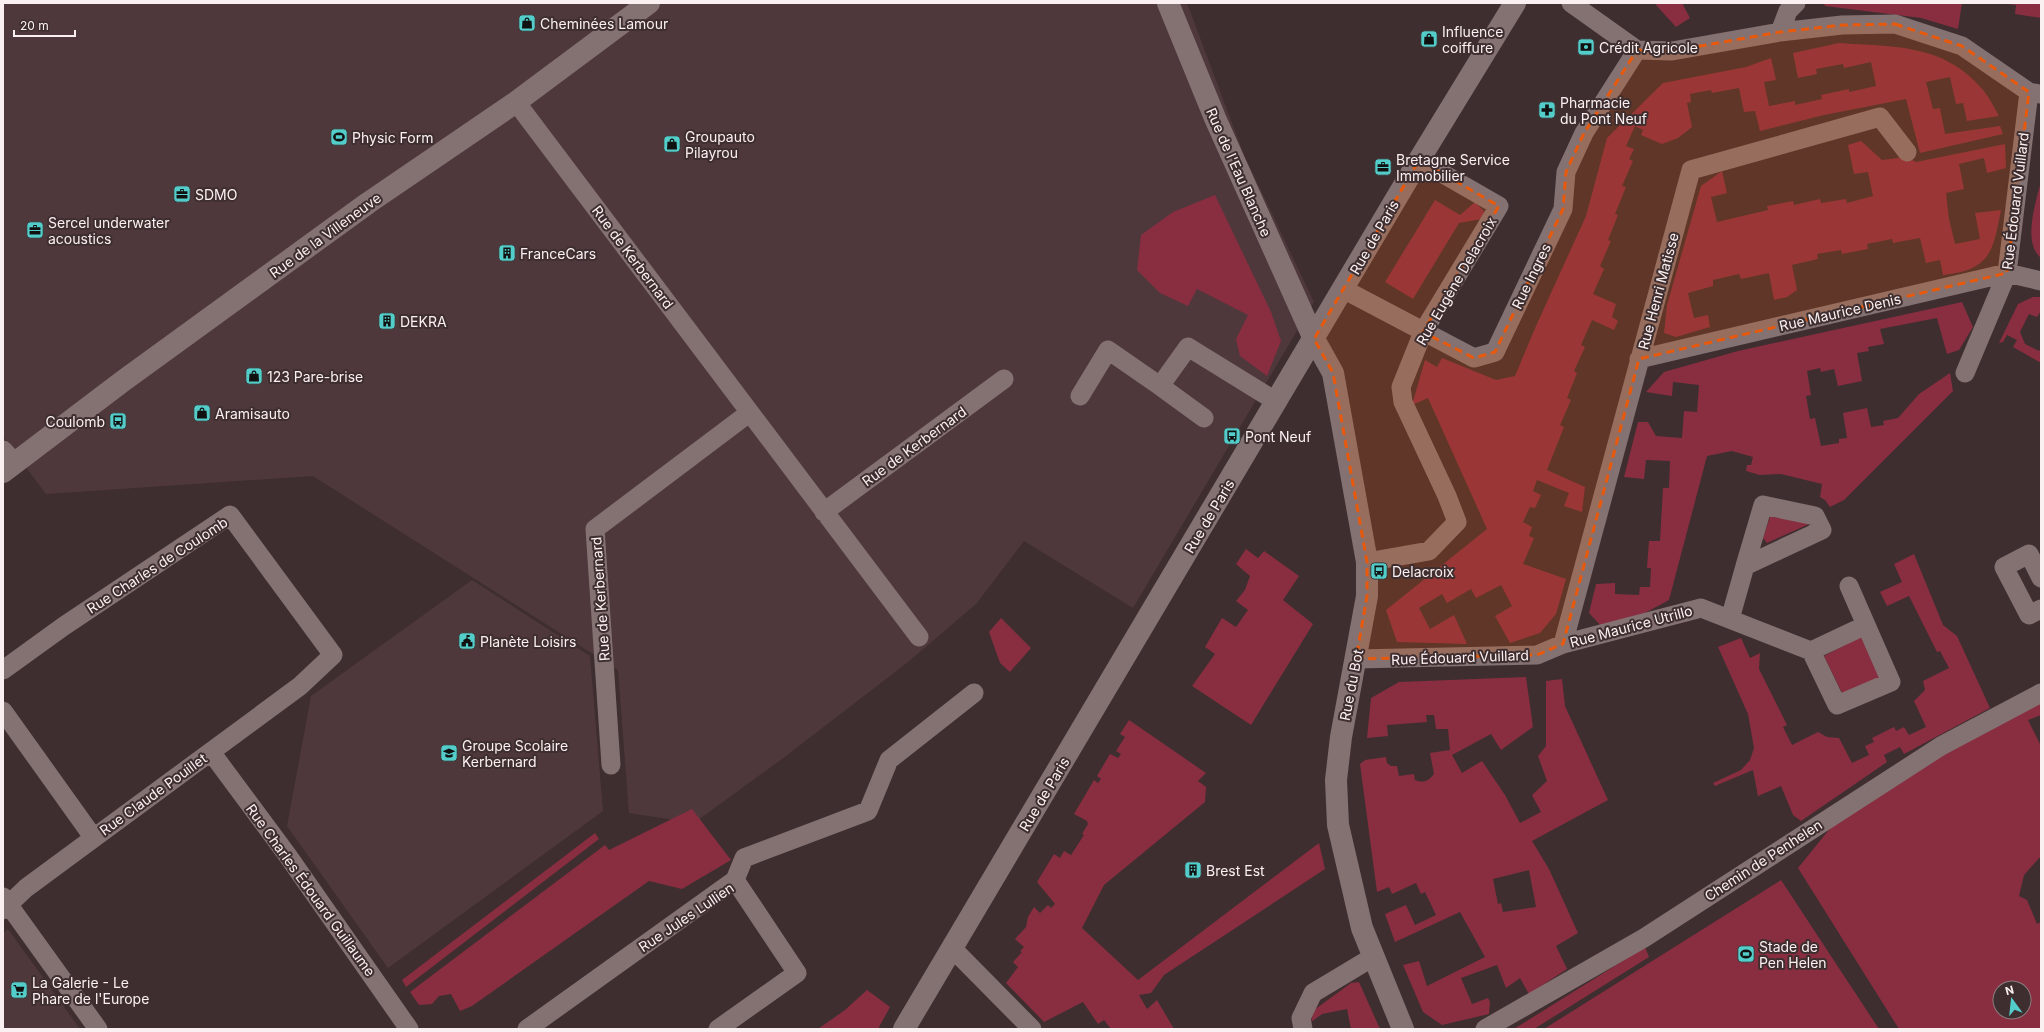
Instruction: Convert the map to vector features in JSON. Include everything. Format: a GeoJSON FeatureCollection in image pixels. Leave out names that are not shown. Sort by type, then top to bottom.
{"type":"FeatureCollection","features":[{"type":"Feature","properties":{"kind":"main road","name":"Rue de la Villeneuve"},"geometry":{"type":"LineString","coordinates":[[7,461],[90,405],[368,203],[516,102],[649,3]]}},
{"type":"Feature","properties":{"kind":"main road","name":"Rue de l'Eau Blanche"},"geometry":{"type":"LineString","coordinates":[[1168,3],[1215,118],[1314,339]]}},
{"type":"Feature","properties":{"kind":"main road","name":"Rue de Paris"},"geometry":{"type":"LineString","coordinates":[[904,1029],[1419,160],[1515,3]]}},
{"type":"Feature","properties":{"kind":"main road","name":"Rue du Bot"},"geometry":{"type":"LineString","coordinates":[[1314,339],[1333,373],[1367,562],[1367,596],[1340,744],[1336,780],[1338,825],[1362,928],[1403,1029]]}},
{"type":"Feature","properties":{"kind":"street"},"geometry":{"type":"LineString","coordinates":[[1571,3],[1637,50],[1672,51],[1780,32],[1842,25],[1895,24],[1962,46],[2035,93]]}},
{"type":"Feature","properties":{"kind":"street"},"geometry":{"type":"LineString","coordinates":[[1780,32],[1788,11],[1796,3]]}},
{"type":"Feature","properties":{"kind":"street","name":"Rue Ingres"},"geometry":{"type":"LineString","coordinates":[[1343,289],[1474,358],[1495,352],[1563,209],[1566,172],[1584,133],[1637,50]]}},
{"type":"Feature","properties":{"kind":"street","name":"Rue Édouard Vuillard"},"geometry":{"type":"LineString","coordinates":[[1965,374],[2007,273],[2035,93]]}},
{"type":"Feature","properties":{"kind":"street","name":"Rue de Kerbernard"},"geometry":{"type":"LineString","coordinates":[[516,102],[919,637]]}},
{"type":"Feature","properties":{"kind":"street","name":"Rue Henri Matisse"},"geometry":{"type":"LineString","coordinates":[[1563,644],[1691,170],[1880,117],[1907,152]]}},
{"type":"Feature","properties":{"kind":"street","name":"Rue Eugène Delacroix"},"geometry":{"type":"LineString","coordinates":[[1367,562],[1429,551],[1457,522],[1447,496],[1403,402],[1401,387],[1423,332],[1499,206],[1419,160]]}},
{"type":"Feature","properties":{"kind":"street","name":"Rue Maurice Denis"},"geometry":{"type":"LineString","coordinates":[[1639,359],[2007,273],[2041,281]]}},
{"type":"Feature","properties":{"kind":"street"},"geometry":{"type":"LineString","coordinates":[[1160,386],[1188,347],[1276,402]]}},
{"type":"Feature","properties":{"kind":"street"},"geometry":{"type":"LineString","coordinates":[[1080,396],[1108,350],[1204,418]]}},
{"type":"Feature","properties":{"kind":"street","name":"Rue de Kerbernard"},"geometry":{"type":"LineString","coordinates":[[824,512],[1004,379]]}},
{"type":"Feature","properties":{"kind":"street","name":"Rue de Kerbernard"},"geometry":{"type":"LineString","coordinates":[[612,765],[596,529],[749,413]]}},
{"type":"Feature","properties":{"kind":"street","name":"Rue Charles de Coulomb"},"geometry":{"type":"LineString","coordinates":[[3,670],[64,626],[230,515],[333,655],[300,686]]}},
{"type":"Feature","properties":{"kind":"street"},"geometry":{"type":"LineString","coordinates":[[2041,578],[2029,554],[2004,567],[2028,615],[2041,609]]}},
{"type":"Feature","properties":{"kind":"street"},"geometry":{"type":"LineString","coordinates":[[1730,620],[1745,566]]}},
{"type":"Feature","properties":{"kind":"street"},"geometry":{"type":"LineString","coordinates":[[1849,586],[1891,682],[1837,705],[1811,650],[1866,625]]}},
{"type":"Feature","properties":{"kind":"street","name":"Rue Maurice Utrillo"},"geometry":{"type":"LineString","coordinates":[[1563,644],[1701,608],[1811,650]]}},
{"type":"Feature","properties":{"kind":"street","name":"Rue Édouard Vuillard"},"geometry":{"type":"LineString","coordinates":[[1356,659],[1537,655],[1563,644]]}},
{"type":"Feature","properties":{"kind":"street","name":"Rue Claude Pouillet"},"geometry":{"type":"LineString","coordinates":[[5,904],[93,837],[300,686]]}},
{"type":"Feature","properties":{"kind":"street"},"geometry":{"type":"LineString","coordinates":[[735,880],[744,858],[868,811],[889,760],[974,693]]}},
{"type":"Feature","properties":{"kind":"street","name":"Chemin de Penhelen"},"geometry":{"type":"LineString","coordinates":[[1485,1029],[1644,938],[1941,746],[2041,693]]}},
{"type":"Feature","properties":{"kind":"street"},"geometry":{"type":"LineString","coordinates":[[3,711],[93,837]]}},
{"type":"Feature","properties":{"kind":"street","name":"Rue Charles Édouard Guillaume"},"geometry":{"type":"LineString","coordinates":[[211,752],[284,850],[409,1029]]}},
{"type":"Feature","properties":{"kind":"street","name":"Rue Jules Lullien"},"geometry":{"type":"LineString","coordinates":[[527,1029],[735,880],[797,973],[718,1029]]}},
{"type":"Feature","properties":{"kind":"street"},"geometry":{"type":"LineString","coordinates":[[5,904],[98,1029]]}},
{"type":"Feature","properties":{"kind":"street"},"geometry":{"type":"LineString","coordinates":[[952,948],[1032,1029]]}},
{"type":"Feature","properties":{"kind":"street"},"geometry":{"type":"LineString","coordinates":[[1303,1029],[1301,1018],[1313,993],[1373,957]]}},
{"type":"Feature","properties":{"kind":"highlighted area"},"geometry":{"type":"Polygon","coordinates":[[[1895,24],[1962,46],[2029,92],[2007,273],[1639,359],[1563,644],[1537,655],[1356,659],[1367,596],[1367,562],[1333,373],[1314,339],[1419,160],[1499,206],[1423,332],[1474,358],[1495,352],[1563,209],[1566,172],[1584,133],[1637,50],[1672,51],[1780,32],[1842,25],[1895,24]]]}},
{"type":"Feature","properties":{"kind":"shaded area"},"geometry":{"type":"Polygon","coordinates":[[[3,3],[1187,3],[1244,155],[1314,302],[1133,608],[1024,541],[976,604],[908,662],[782,759],[694,823],[629,813],[618,670],[313,476],[46,494],[3,437],[3,3]]]}},
{"type":"Feature","properties":{"kind":"shaded area"},"geometry":{"type":"Polygon","coordinates":[[[1658,3],[1682,3],[1690,18],[1676,27],[1656,5],[1658,3]]]}},
{"type":"Feature","properties":{"kind":"shaded area"},"geometry":{"type":"Polygon","coordinates":[[[1824,3],[1962,3],[1958,29],[1921,18],[1825,6],[1824,3]]]}},
{"type":"Feature","properties":{"kind":"shaded area"},"geometry":{"type":"Polygon","coordinates":[[[2000,3],[2041,3],[2041,18],[2015,14],[2016,5],[2000,3]]]}},
{"type":"Feature","properties":{"kind":"shaded area"},"geometry":{"type":"Polygon","coordinates":[[[1839,43],[1879,45],[1917,50],[1952,63],[1968,75],[1983,90],[1999,116],[1967,121],[1963,103],[1956,104],[1950,77],[1926,82],[1933,109],[1940,108],[1945,134],[2000,126],[2003,134],[1920,153],[1906,99],[1824,115],[1760,131],[1755,111],[1744,112],[1739,88],[1712,93],[1711,90],[1690,94],[1691,102],[1687,103],[1692,127],[1678,138],[1662,144],[1641,135],[1643,130],[1635,126],[1626,146],[1634,149],[1629,159],[1633,161],[1622,186],[1626,187],[1615,214],[1618,215],[1608,240],[1611,241],[1600,266],[1604,269],[1593,294],[1616,304],[1612,317],[1618,321],[1614,330],[1592,320],[1581,345],[1585,347],[1574,371],[1577,373],[1567,398],[1571,400],[1560,425],[1564,427],[1547,470],[1585,487],[1582,512],[1564,506],[1569,493],[1537,480],[1533,491],[1541,495],[1535,508],[1530,507],[1523,522],[1532,527],[1529,536],[1534,538],[1523,564],[1566,579],[1556,614],[1540,633],[1510,643],[1495,616],[1512,606],[1501,585],[1476,598],[1471,589],[1447,603],[1442,594],[1419,608],[1430,629],[1454,615],[1467,644],[1397,642],[1386,610],[1487,529],[1428,398],[1412,405],[1425,360],[1437,367],[1442,358],[1496,380],[1515,376],[1586,216],[1607,138],[1663,83],[1746,67],[1771,58],[1776,80],[1764,82],[1769,106],[1795,101],[1795,105],[1822,99],[1821,95],[1849,89],[1849,92],[1876,86],[1871,62],[1844,68],[1843,64],[1816,69],[1817,74],[1798,78],[1793,53],[1839,43]]]}},
{"type":"Feature","properties":{"kind":"shaded area"},"geometry":{"type":"Polygon","coordinates":[[[1861,141],[1882,160],[1906,157],[1916,162],[2005,144],[2006,168],[1987,173],[1984,158],[1959,164],[1964,189],[1946,193],[1949,219],[1955,244],[1980,239],[1975,213],[2001,210],[1992,247],[1987,256],[1980,263],[1971,268],[1943,275],[1940,260],[1926,263],[1920,238],[1893,243],[1892,239],[1867,244],[1868,249],[1842,254],[1841,250],[1817,254],[1818,259],[1792,265],[1797,290],[1787,297],[1774,300],[1769,273],[1741,279],[1739,274],[1713,280],[1713,286],[1688,293],[1694,318],[1708,315],[1710,327],[1676,337],[1664,333],[1667,305],[1701,186],[1722,171],[1727,193],[1711,197],[1717,222],[1768,210],[1767,206],[1793,201],[1794,205],[1820,199],[1821,203],[1846,199],[1847,203],[1873,196],[1868,172],[1854,174],[1848,145],[1861,141]]]}},
{"type":"Feature","properties":{"kind":"shaded area"},"geometry":{"type":"Polygon","coordinates":[[[2041,181],[2041,258],[2035,251],[2031,233],[2034,211],[2041,181]]]}},
{"type":"Feature","properties":{"kind":"shaded area"},"geometry":{"type":"Polygon","coordinates":[[[1215,195],[1271,312],[1281,341],[1267,376],[1240,356],[1236,339],[1248,315],[1197,289],[1188,306],[1160,293],[1137,270],[1141,235],[1173,212],[1215,195]]]}},
{"type":"Feature","properties":{"kind":"shaded area"},"geometry":{"type":"Polygon","coordinates":[[[1435,200],[1460,215],[1475,202],[1484,211],[1482,219],[1459,223],[1413,299],[1385,282],[1435,200]]]}},
{"type":"Feature","properties":{"kind":"shaded area"},"geometry":{"type":"Polygon","coordinates":[[[2033,297],[2041,297],[2041,311],[2037,317],[2029,314],[2020,332],[2025,344],[2039,351],[2041,348],[2041,363],[2013,347],[2017,340],[2007,335],[2003,342],[1999,343],[2018,304],[2033,297]]]}},
{"type":"Feature","properties":{"kind":"shaded area"},"geometry":{"type":"Polygon","coordinates":[[[1962,302],[1973,327],[1959,350],[1947,354],[1937,318],[1880,329],[1884,344],[1868,347],[1869,351],[1857,353],[1862,381],[1838,386],[1834,369],[1821,372],[1820,368],[1807,371],[1811,395],[1806,396],[1810,419],[1815,418],[1821,446],[1839,443],[1839,439],[1847,438],[1843,413],[1867,408],[1871,427],[1884,425],[1883,421],[1898,418],[1919,394],[1950,373],[1953,391],[1844,500],[1830,507],[1825,500],[1820,497],[1822,484],[1781,474],[1760,475],[1746,471],[1747,465],[1751,465],[1753,457],[1732,451],[1707,456],[1669,600],[1643,614],[1603,628],[1589,613],[1596,584],[1615,583],[1615,594],[1639,595],[1640,587],[1650,587],[1651,568],[1647,568],[1649,541],[1660,541],[1663,488],[1669,488],[1670,461],[1646,460],[1644,479],[1624,477],[1638,422],[1648,422],[1656,436],[1682,438],[1684,411],[1697,412],[1699,385],[1673,382],[1672,396],[1646,392],[1664,372],[1738,351],[1962,302]]]}},
{"type":"Feature","properties":{"kind":"shaded area"},"geometry":{"type":"Polygon","coordinates":[[[1772,511],[1809,524],[1767,543],[1763,538],[1772,511]]]}},
{"type":"Feature","properties":{"kind":"shaded area"},"geometry":{"type":"Polygon","coordinates":[[[1246,549],[1258,558],[1264,551],[1299,576],[1283,600],[1313,624],[1251,725],[1192,686],[1215,654],[1205,647],[1222,618],[1236,627],[1248,610],[1236,601],[1245,590],[1250,576],[1236,564],[1246,549]]]}},
{"type":"Feature","properties":{"kind":"shaded area"},"geometry":{"type":"Polygon","coordinates":[[[1914,554],[1943,625],[1957,636],[1990,708],[1904,754],[1900,747],[1884,755],[1887,762],[1801,821],[1793,815],[1781,786],[1758,796],[1753,770],[1715,786],[1713,783],[1741,770],[1750,760],[1754,748],[1748,714],[1718,647],[1741,638],[1750,658],[1760,653],[1759,669],[1787,725],[1783,727],[1792,745],[1818,732],[1827,737],[1839,738],[1852,763],[1869,755],[1865,746],[1874,742],[1872,738],[1894,727],[1896,731],[1904,727],[1909,735],[1926,727],[1914,701],[1925,690],[1923,681],[1949,668],[1940,651],[1937,652],[1909,596],[1887,606],[1880,592],[1902,582],[1894,564],[1914,554]]]}},
{"type":"Feature","properties":{"kind":"shaded area","name":"Groupe Scolaire Kerbernard"},"geometry":{"type":"Polygon","coordinates":[[[472,580],[590,656],[603,811],[388,968],[287,826],[311,696],[472,580]]]}},
{"type":"Feature","properties":{"kind":"shaded area"},"geometry":{"type":"Polygon","coordinates":[[[1001,618],[1031,648],[1010,672],[1000,663],[989,632],[1001,618]]]}},
{"type":"Feature","properties":{"kind":"shaded area"},"geometry":{"type":"Polygon","coordinates":[[[1864,635],[1883,677],[1843,695],[1824,656],[1864,635]]]}},
{"type":"Feature","properties":{"kind":"shaded area"},"geometry":{"type":"Polygon","coordinates":[[[1526,677],[1533,727],[1501,750],[1491,734],[1452,755],[1462,773],[1482,761],[1505,795],[1520,823],[1541,812],[1532,795],[1547,781],[1538,756],[1546,746],[1546,681],[1562,679],[1565,706],[1608,800],[1532,841],[1549,869],[1578,933],[1556,946],[1567,969],[1529,994],[1520,978],[1506,988],[1497,965],[1461,978],[1472,1004],[1488,998],[1490,1002],[1489,1014],[1442,1025],[1423,1012],[1403,965],[1419,961],[1427,986],[1485,957],[1460,912],[1395,942],[1385,914],[1406,905],[1415,925],[1436,915],[1425,892],[1421,894],[1416,883],[1392,894],[1389,887],[1377,892],[1360,764],[1365,760],[1386,757],[1387,763],[1391,766],[1397,766],[1399,776],[1414,774],[1415,780],[1424,781],[1428,780],[1434,774],[1430,753],[1450,750],[1448,729],[1436,729],[1434,715],[1426,715],[1427,722],[1387,725],[1388,736],[1367,738],[1371,698],[1399,682],[1526,677]],[[1529,870],[1493,879],[1498,904],[1501,903],[1503,912],[1536,907],[1529,870]]]}},
{"type":"Feature","properties":{"kind":"shaded area"},"geometry":{"type":"Polygon","coordinates":[[[2041,702],[2041,715],[2028,720],[2041,746],[2041,856],[2024,875],[2019,896],[2027,900],[2037,924],[2041,922],[2041,1029],[1899,1029],[1798,868],[1832,826],[1950,748],[2041,702]]]}},
{"type":"Feature","properties":{"kind":"shaded area"},"geometry":{"type":"Polygon","coordinates":[[[1129,720],[1206,773],[1198,781],[1206,787],[1205,802],[1104,885],[1082,928],[1138,980],[1319,843],[1325,869],[1164,975],[1151,993],[1139,995],[1147,1009],[1157,1000],[1174,1029],[1111,1029],[1104,1020],[1098,1024],[1083,1002],[1044,1022],[1006,983],[1018,967],[1013,962],[1022,952],[1020,951],[1024,947],[1015,939],[1026,927],[1028,917],[1034,907],[1040,913],[1048,905],[1051,908],[1055,904],[1037,882],[1054,854],[1060,858],[1064,851],[1071,855],[1084,835],[1082,834],[1088,824],[1087,821],[1074,814],[1094,780],[1098,783],[1101,779],[1097,776],[1110,754],[1118,758],[1121,754],[1116,751],[1125,737],[1120,734],[1129,720]]]}},
{"type":"Feature","properties":{"kind":"shaded area"},"geometry":{"type":"Polygon","coordinates":[[[692,809],[731,860],[682,889],[649,881],[472,1006],[460,1011],[451,994],[439,996],[432,1004],[419,1005],[410,992],[605,845],[609,850],[692,809]]]}},
{"type":"Feature","properties":{"kind":"shaded area"},"geometry":{"type":"Polygon","coordinates":[[[595,833],[599,839],[406,987],[402,980],[595,833]]]}},
{"type":"Feature","properties":{"kind":"shaded area","name":"Stade de Pen Helen"},"geometry":{"type":"Polygon","coordinates":[[[1781,880],[1879,1029],[1544,1029],[1781,880]]]}},
{"type":"Feature","properties":{"kind":"shaded area","name":"La Galerie - Le Phare de l'Europe"},"geometry":{"type":"Polygon","coordinates":[[[8,929],[80,1029],[3,1029],[3,933],[8,929]]]}},
{"type":"Feature","properties":{"kind":"shaded area"},"geometry":{"type":"Polygon","coordinates":[[[1645,947],[1649,957],[1534,1029],[1514,1029],[1645,947]]]}},
{"type":"Feature","properties":{"kind":"shaded area"},"geometry":{"type":"Polygon","coordinates":[[[1359,982],[1380,1029],[1351,1029],[1347,1009],[1322,1014],[1311,1022],[1314,1010],[1351,983],[1359,982]]]}},
{"type":"Feature","properties":{"kind":"shaded area"},"geometry":{"type":"Polygon","coordinates":[[[867,990],[890,1007],[878,1029],[818,1029],[845,1010],[867,990]]]}},
{"type":"Feature","properties":{"kind":"place","name":"Cheminées Lamour"},"geometry":{"type":"Point","coordinates":[527,23]}},
{"type":"Feature","properties":{"kind":"place","name":"Influence coiffure"},"geometry":{"type":"Point","coordinates":[1429,39]}},
{"type":"Feature","properties":{"kind":"place","name":"Crédit Agricole"},"geometry":{"type":"Point","coordinates":[1586,47]}},
{"type":"Feature","properties":{"kind":"place","name":"Pharmacie du Pont Neuf"},"geometry":{"type":"Point","coordinates":[1547,110]}},
{"type":"Feature","properties":{"kind":"place","name":"Physic Form"},"geometry":{"type":"Point","coordinates":[339,137]}},
{"type":"Feature","properties":{"kind":"place","name":"Groupauto Pilayrou"},"geometry":{"type":"Point","coordinates":[672,144]}},
{"type":"Feature","properties":{"kind":"place","name":"Bretagne Service Immobilier"},"geometry":{"type":"Point","coordinates":[1383,167]}},
{"type":"Feature","properties":{"kind":"place","name":"SDMO"},"geometry":{"type":"Point","coordinates":[182,194]}},
{"type":"Feature","properties":{"kind":"place","name":"Sercel underwater acoustics"},"geometry":{"type":"Point","coordinates":[35,230]}},
{"type":"Feature","properties":{"kind":"place","name":"FranceCars"},"geometry":{"type":"Point","coordinates":[507,253]}},
{"type":"Feature","properties":{"kind":"place","name":"DEKRA"},"geometry":{"type":"Point","coordinates":[387,321]}},
{"type":"Feature","properties":{"kind":"place","name":"123 Pare-brise"},"geometry":{"type":"Point","coordinates":[254,376]}},
{"type":"Feature","properties":{"kind":"place","name":"Aramisauto"},"geometry":{"type":"Point","coordinates":[202,413]}},
{"type":"Feature","properties":{"kind":"place","name":"Coulomb"},"geometry":{"type":"Point","coordinates":[118,421]}},
{"type":"Feature","properties":{"kind":"place","name":"Pont Neuf"},"geometry":{"type":"Point","coordinates":[1232,436]}},
{"type":"Feature","properties":{"kind":"place","name":"Delacroix"},"geometry":{"type":"Point","coordinates":[1379,571]}},
{"type":"Feature","properties":{"kind":"place","name":"Planète Loisirs"},"geometry":{"type":"Point","coordinates":[467,641]}},
{"type":"Feature","properties":{"kind":"place","name":"Groupe Scolaire Kerbernard"},"geometry":{"type":"Point","coordinates":[449,753]}},
{"type":"Feature","properties":{"kind":"place","name":"Brest Est"},"geometry":{"type":"Point","coordinates":[1193,870]}},
{"type":"Feature","properties":{"kind":"place","name":"Stade de Pen Helen"},"geometry":{"type":"Point","coordinates":[1746,954]}},
{"type":"Feature","properties":{"kind":"place","name":"La Galerie - Le Phare de l'Europe"},"geometry":{"type":"Point","coordinates":[19,990]}}]}
